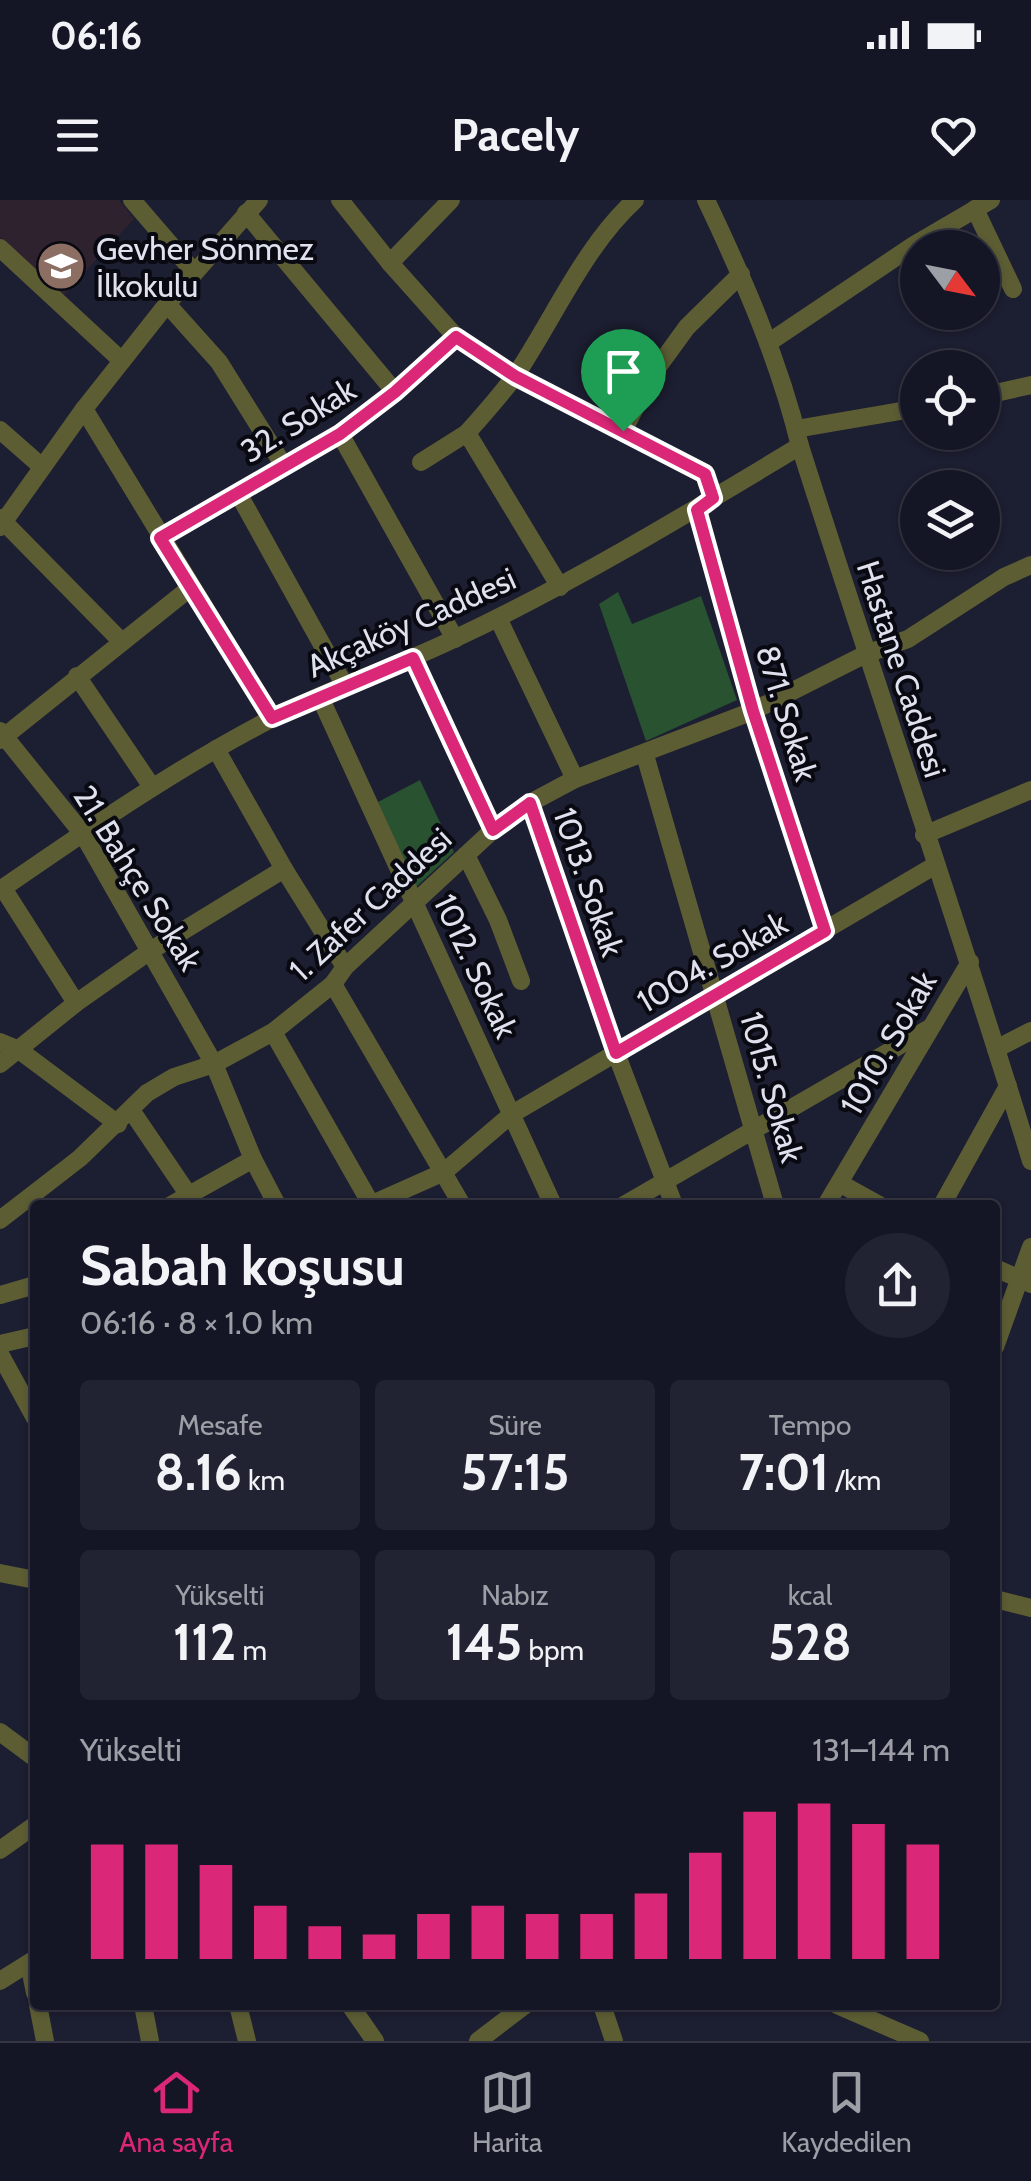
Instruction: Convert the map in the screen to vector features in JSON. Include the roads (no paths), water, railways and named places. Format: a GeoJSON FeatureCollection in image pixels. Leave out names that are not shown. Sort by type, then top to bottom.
{"type":"FeatureCollection","features":[{"type":"Feature","properties":{"kind":"street"},"geometry":{"type":"LineString","coordinates":[[132,200],[194,272]]}},
{"type":"Feature","properties":{"kind":"street"},"geometry":{"type":"LineString","coordinates":[[340,200],[390,264],[456,337],[515,376],[705,474],[713,498]]}},
{"type":"Feature","properties":{"kind":"street"},"geometry":{"type":"LineString","coordinates":[[390,264],[451,200]]}},
{"type":"Feature","properties":{"kind":"street"},"geometry":{"type":"LineString","coordinates":[[421,462],[467,433],[515,376],[574,278],[622,212],[636,200]]}},
{"type":"Feature","properties":{"kind":"street","name":"Hastane Caddesi"},"geometry":{"type":"LineString","coordinates":[[706,200],[741,274],[787,391],[866,654],[934,866],[970,962],[1031,1161]]}},
{"type":"Feature","properties":{"kind":"street"},"geometry":{"type":"LineString","coordinates":[[768,343],[914,245],[983,204],[1013,289]]}},
{"type":"Feature","properties":{"kind":"street"},"geometry":{"type":"LineString","coordinates":[[122,642],[1,522],[167,304],[252,206],[395,392]]}},
{"type":"Feature","properties":{"kind":"street"},"geometry":{"type":"LineString","coordinates":[[0,248],[122,361]]}},
{"type":"Feature","properties":{"kind":"street"},"geometry":{"type":"LineString","coordinates":[[623,431],[652,376],[687,327],[741,274]]}},
{"type":"Feature","properties":{"kind":"street"},"geometry":{"type":"LineString","coordinates":[[167,304],[219,362],[284,466]]}},
{"type":"Feature","properties":{"kind":"street","name":"32. Sokak"},"geometry":{"type":"LineString","coordinates":[[160,538],[340,434],[395,392],[456,337]]}},
{"type":"Feature","properties":{"kind":"street"},"geometry":{"type":"LineString","coordinates":[[1000,392],[1031,385]]}},
{"type":"Feature","properties":{"kind":"street"},"geometry":{"type":"LineString","coordinates":[[84,409],[272,718]]}},
{"type":"Feature","properties":{"kind":"street"},"geometry":{"type":"LineString","coordinates":[[798,438],[900,412]]}},
{"type":"Feature","properties":{"kind":"street"},"geometry":{"type":"LineString","coordinates":[[0,430],[41,466]]}},
{"type":"Feature","properties":{"kind":"street"},"geometry":{"type":"LineString","coordinates":[[467,433],[560,587]]}},
{"type":"Feature","properties":{"kind":"street"},"geometry":{"type":"LineString","coordinates":[[340,434],[455,639]]}},
{"type":"Feature","properties":{"kind":"street","name":"Akçaköy Caddesi"},"geometry":{"type":"LineString","coordinates":[[2,889],[152,787],[216,749],[272,718],[455,639],[560,587],[697,510],[798,438]]}},
{"type":"Feature","properties":{"kind":"street"},"geometry":{"type":"LineString","coordinates":[[238,493],[345,686]]}},
{"type":"Feature","properties":{"kind":"street","name":"871. Sokak"},"geometry":{"type":"LineString","coordinates":[[697,510],[753,711],[825,931]]}},
{"type":"Feature","properties":{"kind":"street","name":"1. Zafer Caddesi"},"geometry":{"type":"LineString","coordinates":[[0,1220],[125,1117],[147,1093],[174,1077],[214,1064],[273,1032],[332,984],[345,967],[493,830],[530,803],[574,779],[753,711],[866,654],[908,639],[1004,576],[1031,566]]}},
{"type":"Feature","properties":{"kind":"street"},"geometry":{"type":"LineString","coordinates":[[2,736],[190,588]]}},
{"type":"Feature","properties":{"kind":"street"},"geometry":{"type":"LineString","coordinates":[[498,618],[574,779]]}},
{"type":"Feature","properties":{"kind":"street"},"geometry":{"type":"LineString","coordinates":[[413,658],[493,830]]}},
{"type":"Feature","properties":{"kind":"street"},"geometry":{"type":"LineString","coordinates":[[77,676],[152,787]]}},
{"type":"Feature","properties":{"kind":"street","name":"1012. Sokak"},"geometry":{"type":"LineString","coordinates":[[320,697],[552,1200]]}},
{"type":"Feature","properties":{"kind":"street","name":"21. Bahçe Sokak"},"geometry":{"type":"LineString","coordinates":[[2,736],[84,834],[214,1064],[274,1200]]}},
{"type":"Feature","properties":{"kind":"street"},"geometry":{"type":"LineString","coordinates":[[216,749],[284,870],[345,967]]}},
{"type":"Feature","properties":{"kind":"street","name":"1015. Sokak"},"geometry":{"type":"LineString","coordinates":[[645,754],[773,1200]]}},
{"type":"Feature","properties":{"kind":"street"},"geometry":{"type":"LineString","coordinates":[[924,835],[1031,790]]}},
{"type":"Feature","properties":{"kind":"street","name":"1013. Sokak"},"geometry":{"type":"LineString","coordinates":[[530,803],[616,1053],[672,1200]]}},
{"type":"Feature","properties":{"kind":"street"},"geometry":{"type":"LineString","coordinates":[[466,855],[498,920],[521,981]]}},
{"type":"Feature","properties":{"kind":"street","name":"1004. Sokak"},"geometry":{"type":"LineString","coordinates":[[382,1200],[444,1172],[512,1114],[934,866]]}},
{"type":"Feature","properties":{"kind":"street"},"geometry":{"type":"LineString","coordinates":[[0,1064],[150,951],[284,870]]}},
{"type":"Feature","properties":{"kind":"street"},"geometry":{"type":"LineString","coordinates":[[2,889],[76,1003]]}},
{"type":"Feature","properties":{"kind":"street","name":"1010. Sokak"},"geometry":{"type":"LineString","coordinates":[[830,1200],[970,962]]}},
{"type":"Feature","properties":{"kind":"street"},"geometry":{"type":"LineString","coordinates":[[332,984],[459,1200]]}},
{"type":"Feature","properties":{"kind":"street"},"geometry":{"type":"LineString","coordinates":[[633,1200],[928,1030]]}},
{"type":"Feature","properties":{"kind":"street"},"geometry":{"type":"LineString","coordinates":[[996,1048],[1031,1031]]}},
{"type":"Feature","properties":{"kind":"street"},"geometry":{"type":"LineString","coordinates":[[273,1032],[368,1200]]}},
{"type":"Feature","properties":{"kind":"street"},"geometry":{"type":"LineString","coordinates":[[0,1042],[125,1117],[188,1194]]}},
{"type":"Feature","properties":{"kind":"street"},"geometry":{"type":"LineString","coordinates":[[945,1200],[1008,1086]]}},
{"type":"Feature","properties":{"kind":"street"},"geometry":{"type":"LineString","coordinates":[[179,1200],[253,1158]]}},
{"type":"Feature","properties":{"kind":"street"},"geometry":{"type":"LineString","coordinates":[[841,1184],[871,1200]]}},
{"type":"Feature","properties":{"kind":"street"},"geometry":{"type":"LineString","coordinates":[[1000,1336],[1025,1282],[1031,1247]]}},
{"type":"Feature","properties":{"kind":"street"},"geometry":{"type":"LineString","coordinates":[[1000,1270],[1025,1282]]}},
{"type":"Feature","properties":{"kind":"street"},"geometry":{"type":"LineString","coordinates":[[0,1295],[30,1286]]}},
{"type":"Feature","properties":{"kind":"street"},"geometry":{"type":"LineString","coordinates":[[0,1344],[30,1337]]}},
{"type":"Feature","properties":{"kind":"street"},"geometry":{"type":"LineString","coordinates":[[3,1367],[30,1410]]}},
{"type":"Feature","properties":{"kind":"street"},"geometry":{"type":"LineString","coordinates":[[0,1573],[30,1579]]}},
{"type":"Feature","properties":{"kind":"street"},"geometry":{"type":"LineString","coordinates":[[1000,1600],[1031,1608]]}},
{"type":"Feature","properties":{"kind":"street"},"geometry":{"type":"LineString","coordinates":[[0,1732],[30,1751]]}},
{"type":"Feature","properties":{"kind":"street"},"geometry":{"type":"LineString","coordinates":[[0,1850],[30,1829]]}},
{"type":"Feature","properties":{"kind":"street"},"geometry":{"type":"LineString","coordinates":[[0,1981],[30,1962]]}},
{"type":"Feature","properties":{"kind":"street"},"geometry":{"type":"LineString","coordinates":[[39,2010],[45,2041]]}},
{"type":"Feature","properties":{"kind":"street"},"geometry":{"type":"LineString","coordinates":[[141,2041],[150,2040],[144,2010]]}},
{"type":"Feature","properties":{"kind":"street"},"geometry":{"type":"LineString","coordinates":[[239,2010],[248,2041]]}},
{"type":"Feature","properties":{"kind":"street"},"geometry":{"type":"LineString","coordinates":[[354,2010],[376,2041]]}},
{"type":"Feature","properties":{"kind":"street"},"geometry":{"type":"LineString","coordinates":[[478,2041],[518,2010]]}},
{"type":"Feature","properties":{"kind":"street"},"geometry":{"type":"LineString","coordinates":[[604,2010],[614,2041]]}},
{"type":"Feature","properties":{"kind":"street"},"geometry":{"type":"LineString","coordinates":[[849,2010],[920,2041]]}},
{"type":"Feature","properties":{"kind":"place","name":"Gevher Sönmez İlkokulu"},"geometry":{"type":"Point","coordinates":[61,266]}}]}
